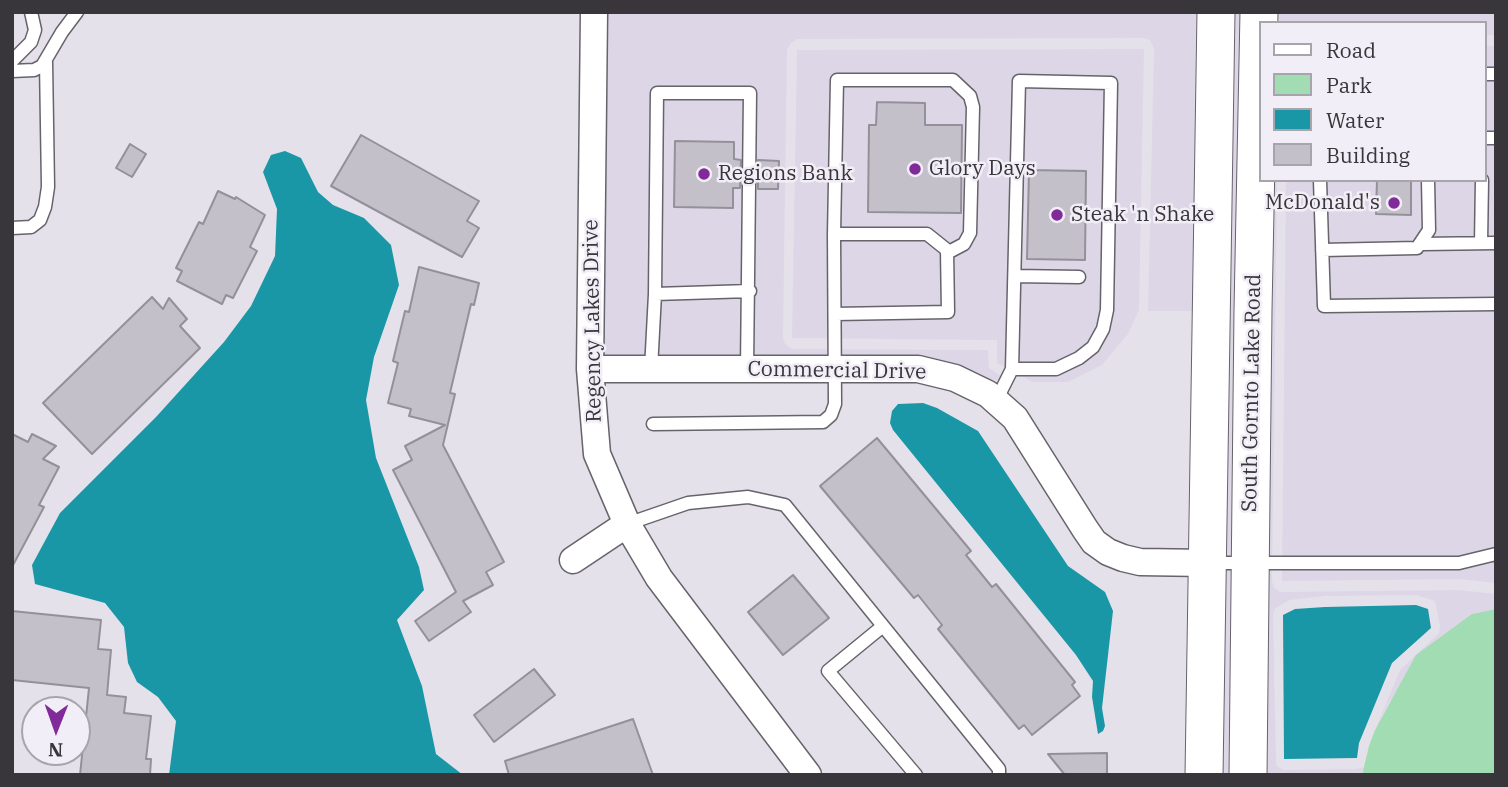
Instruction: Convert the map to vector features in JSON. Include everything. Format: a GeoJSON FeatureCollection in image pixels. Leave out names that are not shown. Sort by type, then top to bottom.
{"type":"FeatureCollection","features":[{"type":"Feature","properties":{"kind":"street","name":"Regency Lakes Drive"},"geometry":{"type":"LineString","coordinates":[[594,12],[590,369],[597,454],[627,524],[659,578],[808,775]]}},
{"type":"Feature","properties":{"kind":"street","name":"South Gornto Lake Road"},"geometry":{"type":"LineString","coordinates":[[1204,775],[1216,12]]}},
{"type":"Feature","properties":{"kind":"street","name":"South Gornto Lake Road"},"geometry":{"type":"LineString","coordinates":[[1248,775],[1259,12]]}},
{"type":"Feature","properties":{"kind":"street","name":"Commercial Drive"},"geometry":{"type":"LineString","coordinates":[[590,369],[918,369],[955,378],[988,394],[1015,418],[1094,542],[1123,558],[1140,562],[1207,563]]}},
{"type":"Feature","properties":{"kind":"street"},"geometry":{"type":"LineString","coordinates":[[573,560],[627,524]]}},
{"type":"Feature","properties":{"kind":"lane"},"geometry":{"type":"LineString","coordinates":[[12,61],[31,42],[35,30],[31,12]]}},
{"type":"Feature","properties":{"kind":"lane"},"geometry":{"type":"LineString","coordinates":[[12,71],[34,70],[46,62],[62,32],[77,12]]}},
{"type":"Feature","properties":{"kind":"lane"},"geometry":{"type":"LineString","coordinates":[[12,228],[31,227],[40,220],[45,207],[48,187],[46,62]]}},
{"type":"Feature","properties":{"kind":"lane"},"geometry":{"type":"LineString","coordinates":[[653,424],[823,422],[831,415],[835,404],[837,80],[953,80],[970,96],[973,107],[970,233],[964,244],[947,253]]}},
{"type":"Feature","properties":{"kind":"lane"},"geometry":{"type":"LineString","coordinates":[[996,401],[1012,369],[1019,81],[1111,83],[1107,310],[1103,329],[1093,347],[1079,358],[1056,369],[1012,369]]}},
{"type":"Feature","properties":{"kind":"lane"},"geometry":{"type":"LineString","coordinates":[[652,369],[657,93],[750,93],[750,291],[747,369]]}},
{"type":"Feature","properties":{"kind":"lane"},"geometry":{"type":"LineString","coordinates":[[1320,182],[1324,306],[1496,304]]}},
{"type":"Feature","properties":{"kind":"lane"},"geometry":{"type":"LineString","coordinates":[[1322,250],[1418,248],[1429,230],[1429,182]]}},
{"type":"Feature","properties":{"kind":"lane"},"geometry":{"type":"LineString","coordinates":[[1481,243],[1482,182]]}},
{"type":"Feature","properties":{"kind":"lane"},"geometry":{"type":"LineString","coordinates":[[834,234],[927,234],[947,250],[948,312],[835,314]]}},
{"type":"Feature","properties":{"kind":"lane"},"geometry":{"type":"LineString","coordinates":[[1422,244],[1496,243]]}},
{"type":"Feature","properties":{"kind":"lane"},"geometry":{"type":"LineString","coordinates":[[1015,276],[1079,277]]}},
{"type":"Feature","properties":{"kind":"lane"},"geometry":{"type":"LineString","coordinates":[[655,294],[750,291]]}},
{"type":"Feature","properties":{"kind":"lane"},"geometry":{"type":"LineString","coordinates":[[627,524],[688,503],[748,497],[785,505],[999,769],[999,775]]}},
{"type":"Feature","properties":{"kind":"lane"},"geometry":{"type":"LineString","coordinates":[[1207,563],[1459,563],[1496,554]]}},
{"type":"Feature","properties":{"kind":"lane"},"geometry":{"type":"LineString","coordinates":[[883,626],[828,671],[916,775]]}},
{"type":"Feature","properties":{"kind":"shaded area"},"geometry":{"type":"Polygon","coordinates":[[[605,12],[1204,14],[1200,311],[1148,311],[1154,49],[1150,40],[797,39],[787,50],[785,344],[792,349],[988,350],[989,368],[1008,381],[602,356],[605,12]]]}},
{"type":"Feature","properties":{"kind":"shaded area"},"geometry":{"type":"Polygon","coordinates":[[[1496,12],[1496,35],[1487,35],[1487,21],[1270,21],[1271,13],[1496,12]]]}},
{"type":"Feature","properties":{"kind":"shaded area"},"geometry":{"type":"Polygon","coordinates":[[[1248,13],[1236,775],[1219,775],[1227,14],[1248,13]]]}},
{"type":"Feature","properties":{"kind":"shaded area"},"geometry":{"type":"Polygon","coordinates":[[[1487,46],[1496,46],[1496,583],[1460,579],[1282,581],[1286,182],[1487,182],[1487,46]]]}},
{"type":"Feature","properties":{"kind":"shaded area"},"geometry":{"type":"Polygon","coordinates":[[[1144,49],[1139,310],[1128,334],[1102,365],[1068,382],[1033,382],[997,363],[997,340],[792,338],[797,50],[1144,49]]]}},
{"type":"Feature","properties":{"kind":"shaded area"},"geometry":{"type":"Polygon","coordinates":[[[1267,182],[1277,182],[1274,588],[1281,592],[1459,590],[1496,594],[1496,609],[1472,614],[1389,702],[1375,730],[1400,670],[1439,633],[1435,601],[1416,595],[1325,596],[1290,600],[1275,608],[1276,766],[1284,770],[1363,767],[1362,775],[1259,775],[1267,182]]]}},
{"type":"Feature","properties":{"kind":"green space"},"geometry":{"type":"Polygon","coordinates":[[[1496,609],[1496,775],[1362,775],[1375,730],[1416,655],[1472,614],[1496,609]]]}},
{"type":"Feature","properties":{"kind":"water"},"geometry":{"type":"Polygon","coordinates":[[[285,151],[301,158],[318,192],[333,205],[364,218],[391,245],[399,285],[374,357],[366,400],[376,458],[419,567],[424,590],[397,620],[422,686],[436,754],[463,775],[169,775],[176,721],[158,697],[137,682],[128,663],[124,627],[105,603],[35,584],[32,565],[60,513],[156,417],[224,342],[251,306],[275,256],[277,209],[263,172],[271,155],[285,151]]]}},
{"type":"Feature","properties":{"kind":"water"},"geometry":{"type":"Polygon","coordinates":[[[923,403],[978,431],[1068,566],[1105,592],[1113,611],[1102,708],[1105,726],[1098,734],[1092,697],[1093,681],[1076,655],[893,430],[890,423],[892,411],[898,404],[923,403]]]}},
{"type":"Feature","properties":{"kind":"water"},"geometry":{"type":"Polygon","coordinates":[[[1416,605],[1428,609],[1431,628],[1392,663],[1359,743],[1357,758],[1284,759],[1283,615],[1295,609],[1416,605]]]}},
{"type":"Feature","properties":{"kind":"building","name":"Glory Days"},"geometry":{"type":"Polygon","coordinates":[[[877,102],[925,103],[925,125],[962,125],[961,213],[868,212],[869,125],[876,125],[877,102]]]}},
{"type":"Feature","properties":{"kind":"building"},"geometry":{"type":"Polygon","coordinates":[[[361,135],[479,201],[467,221],[479,228],[462,257],[331,186],[361,135]]]}},
{"type":"Feature","properties":{"kind":"building","name":"Regions Bank"},"geometry":{"type":"Polygon","coordinates":[[[675,141],[734,142],[734,159],[741,160],[740,188],[733,188],[733,208],[674,207],[675,141]]]}},
{"type":"Feature","properties":{"kind":"building"},"geometry":{"type":"Polygon","coordinates":[[[130,144],[146,154],[132,177],[116,168],[130,144]]]}},
{"type":"Feature","properties":{"kind":"building"},"geometry":{"type":"Polygon","coordinates":[[[758,160],[779,161],[778,189],[758,189],[758,160]]]}},
{"type":"Feature","properties":{"kind":"building","name":"Steak 'n Shake"},"geometry":{"type":"Polygon","coordinates":[[[1029,170],[1086,171],[1085,260],[1027,259],[1029,170]]]}},
{"type":"Feature","properties":{"kind":"building","name":"McDonald's"},"geometry":{"type":"Polygon","coordinates":[[[1377,182],[1411,182],[1411,215],[1376,214],[1377,182]]]}},
{"type":"Feature","properties":{"kind":"building"},"geometry":{"type":"Polygon","coordinates":[[[218,191],[235,199],[236,197],[265,215],[250,247],[257,251],[233,298],[226,295],[222,304],[177,281],[182,271],[176,268],[199,222],[203,224],[218,191]]]}},
{"type":"Feature","properties":{"kind":"building"},"geometry":{"type":"Polygon","coordinates":[[[419,267],[479,283],[474,305],[471,304],[450,393],[455,394],[443,445],[504,562],[486,572],[493,585],[463,601],[471,612],[429,641],[415,621],[456,592],[393,470],[412,460],[405,446],[445,425],[409,416],[411,409],[388,403],[398,363],[393,361],[405,311],[409,312],[419,267]]]}},
{"type":"Feature","properties":{"kind":"building"},"geometry":{"type":"Polygon","coordinates":[[[152,297],[163,309],[169,298],[187,319],[180,326],[200,348],[92,454],[43,403],[152,297]]]}},
{"type":"Feature","properties":{"kind":"building"},"geometry":{"type":"Polygon","coordinates":[[[12,434],[28,442],[32,434],[56,446],[43,459],[59,467],[39,505],[44,507],[12,567],[12,434]]]}},
{"type":"Feature","properties":{"kind":"building"},"geometry":{"type":"Polygon","coordinates":[[[877,438],[971,551],[966,555],[992,587],[996,584],[1075,682],[1072,685],[1080,696],[1032,735],[1024,725],[1019,729],[938,629],[942,625],[918,595],[914,598],[820,486],[877,438]]]}},
{"type":"Feature","properties":{"kind":"building"},"geometry":{"type":"Polygon","coordinates":[[[793,575],[829,618],[783,655],[748,612],[793,575]]]}},
{"type":"Feature","properties":{"kind":"building"},"geometry":{"type":"Polygon","coordinates":[[[12,611],[101,620],[98,649],[111,650],[107,695],[126,697],[124,713],[151,716],[146,759],[151,759],[150,775],[80,775],[81,766],[91,766],[89,688],[12,680],[12,611]]]}},
{"type":"Feature","properties":{"kind":"building"},"geometry":{"type":"Polygon","coordinates":[[[534,669],[555,695],[494,742],[474,715],[534,669]]]}},
{"type":"Feature","properties":{"kind":"building"},"geometry":{"type":"Polygon","coordinates":[[[633,719],[653,775],[509,775],[505,761],[633,719]]]}},
{"type":"Feature","properties":{"kind":"building"},"geometry":{"type":"Polygon","coordinates":[[[1107,753],[1107,775],[1065,775],[1048,754],[1107,753]]]}},
{"type":"Feature","properties":{"kind":"place","name":"Glory Days"},"geometry":{"type":"Point","coordinates":[915,169]}},
{"type":"Feature","properties":{"kind":"place","name":"Regions Bank"},"geometry":{"type":"Point","coordinates":[704,174]}},
{"type":"Feature","properties":{"kind":"place","name":"McDonald's"},"geometry":{"type":"Point","coordinates":[1394,203]}},
{"type":"Feature","properties":{"kind":"place","name":"Steak 'n Shake"},"geometry":{"type":"Point","coordinates":[1057,215]}}]}
